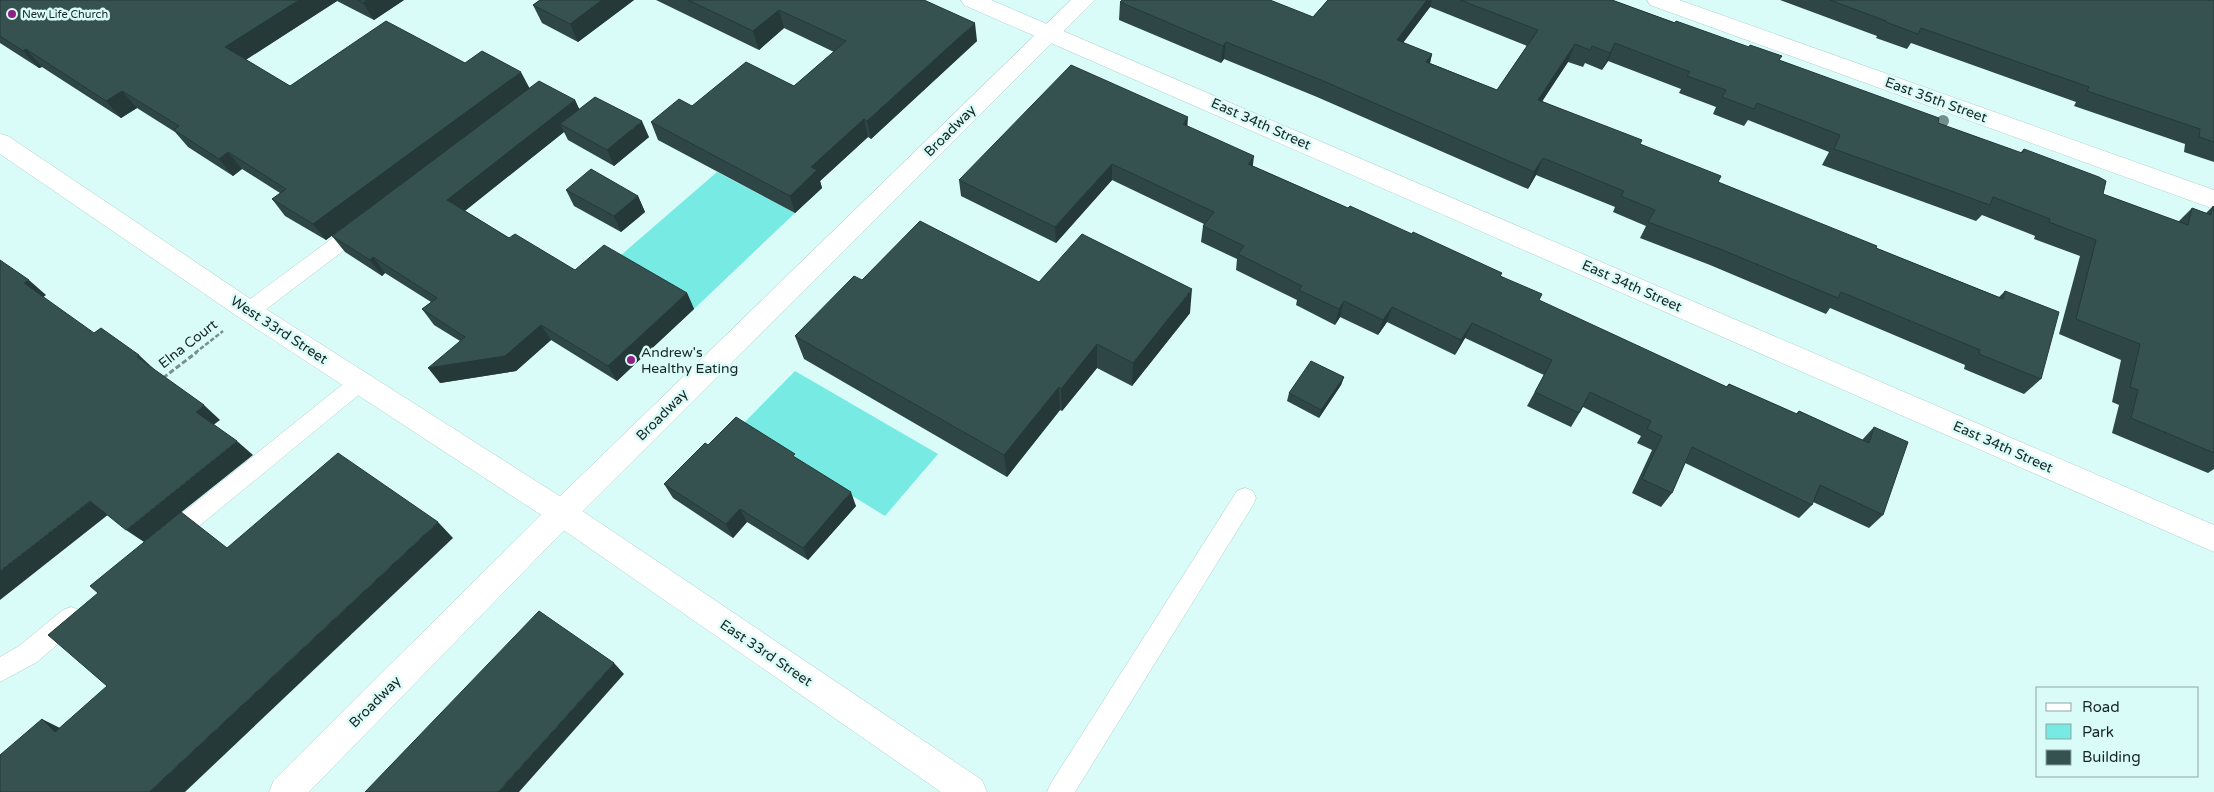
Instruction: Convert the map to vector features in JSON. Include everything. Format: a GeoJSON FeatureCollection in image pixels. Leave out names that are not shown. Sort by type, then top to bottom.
{"type":"FeatureCollection","features":[{"type":"Feature","properties":{"kind":"street","name":"East 34th Street"},"geometry":{"type":"LineString","coordinates":[[972,0],[2214,539]]}},
{"type":"Feature","properties":{"kind":"street","name":"Broadway"},"geometry":{"type":"LineString","coordinates":[[286,792],[562,513],[1084,0]]}},
{"type":"Feature","properties":{"kind":"street","name":"East 35th Street"},"geometry":{"type":"LineString","coordinates":[[1658,0],[2214,200]]}},
{"type":"Feature","properties":{"kind":"street","name":"West 33rd Street"},"geometry":{"type":"LineString","coordinates":[[0,142],[249,311],[562,513]]}},
{"type":"Feature","properties":{"kind":"street","name":"East 33rd Street"},"geometry":{"type":"LineString","coordinates":[[562,513],[970,792]]}},
{"type":"Feature","properties":{"kind":"lane"},"geometry":{"type":"LineString","coordinates":[[249,311],[376,215]]}},
{"type":"Feature","properties":{"kind":"lane"},"geometry":{"type":"LineString","coordinates":[[152,552],[360,382]]}},
{"type":"Feature","properties":{"kind":"lane"},"geometry":{"type":"LineString","coordinates":[[1060,792],[1244,498]]}},
{"type":"Feature","properties":{"kind":"lane"},"geometry":{"type":"LineString","coordinates":[[0,670],[28,654],[90,603]]}},
{"type":"Feature","properties":{"kind":"path","name":"Elna Court"},"geometry":{"type":"LineString","coordinates":[[160,381],[249,311]]}},
{"type":"Feature","properties":{"kind":"green space"},"geometry":{"type":"Polygon","coordinates":[[[717,172],[795,213],[694,309],[613,262],[717,172]]]}},
{"type":"Feature","properties":{"kind":"green space"},"geometry":{"type":"Polygon","coordinates":[[[795,371],[938,454],[885,516],[740,427],[795,371]]]}},
{"type":"Feature","properties":{"kind":"building"},"geometry":{"type":"Polygon","coordinates":[[[0,0],[299,0],[225,47],[290,86],[386,21],[465,63],[482,51],[521,72],[313,224],[272,199],[286,189],[228,152],[219,159],[174,130],[179,126],[122,91],[106,101],[26,49],[23,51],[0,36],[0,0]]]}},
{"type":"Feature","properties":{"kind":"building"},"geometry":{"type":"Polygon","coordinates":[[[540,0],[602,0],[570,24],[533,5],[540,0]]]}},
{"type":"Feature","properties":{"kind":"building"},"geometry":{"type":"Polygon","coordinates":[[[688,0],[924,0],[975,23],[867,121],[864,119],[811,167],[817,170],[790,196],[651,122],[679,99],[692,106],[746,62],[794,86],[846,41],[779,10],[753,31],[688,0]]]}},
{"type":"Feature","properties":{"kind":"building"},"geometry":{"type":"Polygon","coordinates":[[[1122,0],[1270,0],[1313,17],[1328,0],[1427,0],[1397,40],[1432,54],[1426,62],[1497,90],[1538,30],[1460,0],[1612,0],[1675,23],[1676,21],[1749,47],[1750,45],[1782,56],[1779,60],[1939,118],[1938,123],[2022,153],[2024,149],[2099,177],[2106,181],[2103,194],[2188,225],[2192,208],[2211,215],[2213,206],[2214,453],[2131,418],[2138,390],[2130,387],[2140,344],[2076,319],[2096,240],[2049,222],[2050,219],[1993,197],[1990,205],[1834,149],[1840,135],[1757,103],[1754,109],[1722,97],[1726,90],[1687,76],[1690,72],[1615,43],[1610,53],[1592,46],[1590,50],[1575,44],[1538,100],[1642,140],[1640,144],[1721,176],[1718,182],[1877,246],[1876,248],[2003,299],[2005,291],[2059,312],[2041,379],[1979,354],[1980,350],[1841,292],[1838,298],[1720,249],[1648,222],[1655,210],[1621,196],[1624,191],[1543,158],[1534,172],[1321,80],[1226,42],[1223,46],[1120,2],[1122,0]]]}},
{"type":"Feature","properties":{"kind":"building"},"geometry":{"type":"Polygon","coordinates":[[[1830,0],[2214,0],[2214,142],[2199,137],[2200,129],[2087,91],[2089,87],[1921,28],[1918,34],[1830,0]]]}},
{"type":"Feature","properties":{"kind":"building"},"geometry":{"type":"Polygon","coordinates":[[[1071,65],[1188,117],[1183,124],[1254,156],[1248,164],[1348,208],[1350,206],[1412,234],[1413,232],[1502,273],[1500,276],[1542,294],[1539,300],[1727,387],[1729,384],[1797,414],[1799,411],[1869,443],[1874,427],[1908,442],[1883,515],[1820,485],[1812,505],[1692,447],[1672,493],[1642,479],[1662,436],[1647,429],[1651,421],[1590,392],[1579,413],[1535,392],[1552,360],[1472,323],[1461,340],[1392,307],[1383,320],[1344,301],[1339,309],[1299,290],[1302,286],[1238,254],[1244,246],[1203,226],[1214,212],[1112,164],[1055,227],[959,180],[1071,65]]]}},
{"type":"Feature","properties":{"kind":"building"},"geometry":{"type":"Polygon","coordinates":[[[539,81],[575,100],[447,200],[509,238],[515,234],[575,270],[604,245],[687,293],[608,366],[541,325],[505,356],[428,368],[465,337],[422,309],[437,298],[373,257],[370,260],[332,236],[539,81]]]}},
{"type":"Feature","properties":{"kind":"building"},"geometry":{"type":"Polygon","coordinates":[[[595,97],[642,121],[607,150],[560,124],[595,97]]]}},
{"type":"Feature","properties":{"kind":"building"},"geometry":{"type":"Polygon","coordinates":[[[591,169],[638,196],[614,216],[566,190],[591,169]]]}},
{"type":"Feature","properties":{"kind":"building"},"geometry":{"type":"Polygon","coordinates":[[[920,221],[1039,282],[1082,234],[1192,289],[1133,363],[1097,344],[1061,389],[1059,387],[1004,455],[795,336],[854,276],[862,280],[920,221]]]}},
{"type":"Feature","properties":{"kind":"building"},"geometry":{"type":"Polygon","coordinates":[[[0,260],[29,280],[24,283],[94,333],[101,328],[139,355],[137,357],[204,405],[196,412],[237,441],[126,530],[90,501],[0,571],[0,260]]]}},
{"type":"Feature","properties":{"kind":"building"},"geometry":{"type":"Polygon","coordinates":[[[1311,361],[1344,377],[1321,410],[1289,393],[1311,361]]]}},
{"type":"Feature","properties":{"kind":"building"},"geometry":{"type":"Polygon","coordinates":[[[736,417],[795,454],[793,456],[851,492],[803,548],[740,509],[726,524],[664,484],[705,443],[708,445],[736,417]]]}},
{"type":"Feature","properties":{"kind":"building"},"geometry":{"type":"Polygon","coordinates":[[[338,453],[438,522],[149,792],[0,792],[0,755],[42,719],[55,732],[107,686],[48,635],[98,593],[90,586],[181,512],[227,548],[338,453]]]}},
{"type":"Feature","properties":{"kind":"building"},"geometry":{"type":"Polygon","coordinates":[[[539,611],[614,663],[498,792],[365,792],[539,611]]]}},
{"type":"Feature","properties":{"kind":"place","name":"New Life Church"},"geometry":{"type":"Point","coordinates":[12,14]}},
{"type":"Feature","properties":{"kind":"place","name":"Andrew's Healthy Eating"},"geometry":{"type":"Point","coordinates":[631,360]}}]}
